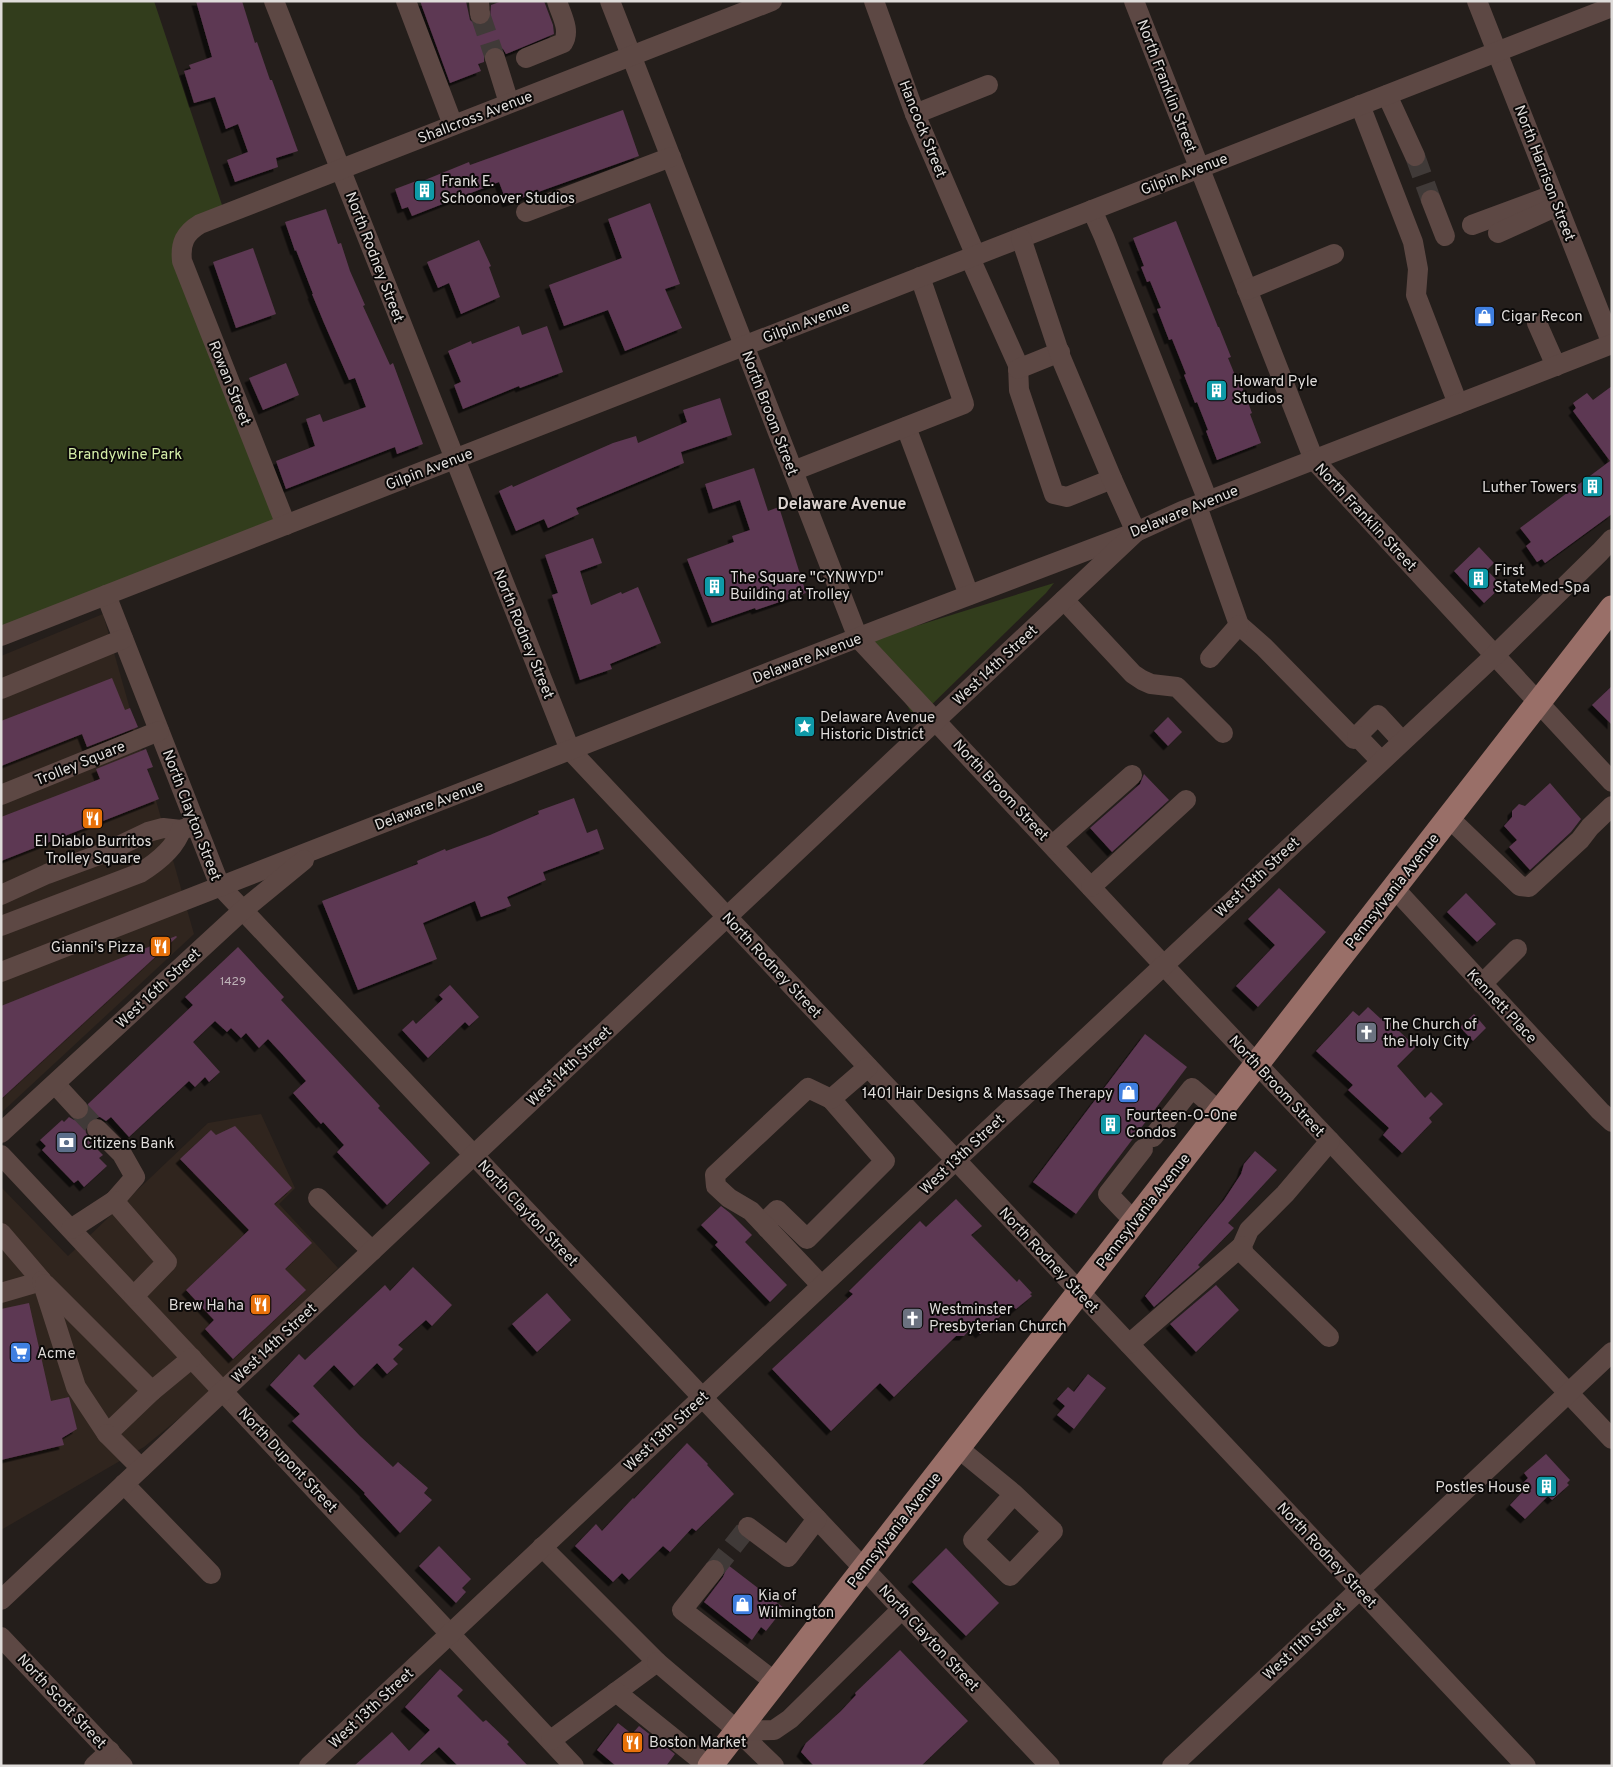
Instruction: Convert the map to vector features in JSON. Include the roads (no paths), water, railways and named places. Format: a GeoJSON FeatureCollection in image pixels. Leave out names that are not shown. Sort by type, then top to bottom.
{"type":"FeatureCollection","features":[{"type":"Feature","properties":{"kind":"main road","name":"Pennsylvania Avenue"},"geometry":{"type":"LineString","coordinates":[[709,1766],[1612,608]]}},
{"type":"Feature","properties":{"kind":"street","name":"North Rodney Street"},"geometry":{"type":"LineString","coordinates":[[274,1],[570,750],[726,918],[1526,1766]]}},
{"type":"Feature","properties":{"kind":"street"},"geometry":{"type":"LineString","coordinates":[[406,1],[453,126]]}},
{"type":"Feature","properties":{"kind":"street"},"geometry":{"type":"LineString","coordinates":[[526,58],[563,43],[566,29],[557,1]]}},
{"type":"Feature","properties":{"kind":"street","name":"North Broom Street"},"geometry":{"type":"LineString","coordinates":[[610,1],[858,638],[1612,1439]]}},
{"type":"Feature","properties":{"kind":"street","name":"Shallcross Avenue"},"geometry":{"type":"LineString","coordinates":[[184,239],[200,224],[772,1]]}},
{"type":"Feature","properties":{"kind":"street","name":"Hancock Street"},"geometry":{"type":"LineString","coordinates":[[874,1],[915,114],[1018,365],[1019,390],[1054,494],[1067,497],[1112,479]]}},
{"type":"Feature","properties":{"kind":"street","name":"North Franklin Street"},"geometry":{"type":"LineString","coordinates":[[1134,1],[1314,460],[1612,782]]}},
{"type":"Feature","properties":{"kind":"street","name":"North Harrison Street"},"geometry":{"type":"LineString","coordinates":[[1477,1],[1612,344]]}},
{"type":"Feature","properties":{"kind":"street","name":"Gilpin Avenue"},"geometry":{"type":"LineString","coordinates":[[1,636],[1498,52],[1601,7]]}},
{"type":"Feature","properties":{"kind":"street"},"geometry":{"type":"LineString","coordinates":[[495,58],[509,103]]}},
{"type":"Feature","properties":{"kind":"street"},"geometry":{"type":"LineString","coordinates":[[915,114],[988,85]]}},
{"type":"Feature","properties":{"kind":"street"},"geometry":{"type":"LineString","coordinates":[[1388,95],[1415,156]]}},
{"type":"Feature","properties":{"kind":"street"},"geometry":{"type":"LineString","coordinates":[[1360,105],[1413,242],[1418,269],[1416,295],[1458,404]]}},
{"type":"Feature","properties":{"kind":"street"},"geometry":{"type":"LineString","coordinates":[[526,212],[670,157]]}},
{"type":"Feature","properties":{"kind":"street"},"geometry":{"type":"LineString","coordinates":[[1431,200],[1445,236]]}},
{"type":"Feature","properties":{"kind":"street"},"geometry":{"type":"LineString","coordinates":[[1472,225],[1555,200]]}},
{"type":"Feature","properties":{"kind":"street"},"geometry":{"type":"LineString","coordinates":[[1498,233],[1555,200]]}},
{"type":"Feature","properties":{"kind":"street"},"geometry":{"type":"LineString","coordinates":[[1092,210],[1104,237],[1202,503],[1239,625],[1264,647],[1354,739],[1378,715],[1402,741]]}},
{"type":"Feature","properties":{"kind":"street"},"geometry":{"type":"LineString","coordinates":[[1021,238],[1060,352],[1136,532]]}},
{"type":"Feature","properties":{"kind":"street","name":"Rowan Street"},"geometry":{"type":"LineString","coordinates":[[184,239],[180,249],[182,261],[286,525]]}},
{"type":"Feature","properties":{"kind":"street"},"geometry":{"type":"LineString","coordinates":[[1247,290],[1334,254]]}},
{"type":"Feature","properties":{"kind":"street"},"geometry":{"type":"LineString","coordinates":[[793,471],[964,404],[920,277]]}},
{"type":"Feature","properties":{"kind":"street"},"geometry":{"type":"LineString","coordinates":[[1537,323],[1556,366]]}},
{"type":"Feature","properties":{"kind":"street","name":"Delaware Avenue"},"geometry":{"type":"LineString","coordinates":[[1,972],[858,638],[1136,532],[1202,503],[1612,344]]}},
{"type":"Feature","properties":{"kind":"street"},"geometry":{"type":"LineString","coordinates":[[1018,369],[1060,352]]}},
{"type":"Feature","properties":{"kind":"street"},"geometry":{"type":"LineString","coordinates":[[906,426],[969,595]]}},
{"type":"Feature","properties":{"kind":"street","name":"West 14th Street"},"geometry":{"type":"LineString","coordinates":[[1,1600],[1136,532]]}},
{"type":"Feature","properties":{"kind":"street","name":"West 13th Street"},"geometry":{"type":"LineString","coordinates":[[309,1766],[1494,656],[1612,539]]}},
{"type":"Feature","properties":{"kind":"street","name":"North Clayton Street"},"geometry":{"type":"LineString","coordinates":[[106,595],[159,731],[188,827],[220,886],[1050,1766]]}},
{"type":"Feature","properties":{"kind":"street"},"geometry":{"type":"LineString","coordinates":[[1064,600],[1133,674],[1151,684],[1177,687],[1223,733]]}},
{"type":"Feature","properties":{"kind":"street"},"geometry":{"type":"LineString","coordinates":[[1210,658],[1239,625]]}},
{"type":"Feature","properties":{"kind":"street"},"geometry":{"type":"LineString","coordinates":[[1,689],[123,640]]}},
{"type":"Feature","properties":{"kind":"street","name":"Trolley Square"},"geometry":{"type":"LineString","coordinates":[[1,794],[159,731]]}},
{"type":"Feature","properties":{"kind":"street"},"geometry":{"type":"LineString","coordinates":[[1358,736],[1381,761]]}},
{"type":"Feature","properties":{"kind":"street"},"geometry":{"type":"LineString","coordinates":[[1053,845],[1132,775]]}},
{"type":"Feature","properties":{"kind":"street"},"geometry":{"type":"LineString","coordinates":[[1091,886],[1186,800]]}},
{"type":"Feature","properties":{"kind":"street"},"geometry":{"type":"LineString","coordinates":[[1449,818],[1520,886],[1529,886],[1580,840],[1590,827],[1612,806]]}},
{"type":"Feature","properties":{"kind":"street"},"geometry":{"type":"LineString","coordinates":[[1,895],[47,874],[104,853],[148,832],[163,828],[188,827]]}},
{"type":"Feature","properties":{"kind":"street"},"geometry":{"type":"LineString","coordinates":[[1,926],[140,873],[155,863],[188,827]]}},
{"type":"Feature","properties":{"kind":"street","name":"West 16th Street"},"geometry":{"type":"LineString","coordinates":[[1,1133],[242,911],[319,848]]}},
{"type":"Feature","properties":{"kind":"street","name":"Kennett Place"},"geometry":{"type":"LineString","coordinates":[[1394,888],[1612,1122]]}},
{"type":"Feature","properties":{"kind":"street"},"geometry":{"type":"LineString","coordinates":[[1482,984],[1517,949]]}},
{"type":"Feature","properties":{"kind":"street"},"geometry":{"type":"LineString","coordinates":[[831,1099],[868,1067]]}},
{"type":"Feature","properties":{"kind":"street"},"geometry":{"type":"LineString","coordinates":[[54,1084],[78,1109]]}},
{"type":"Feature","properties":{"kind":"street"},"geometry":{"type":"LineString","coordinates":[[767,1228],[770,1217],[777,1210],[807,1239],[885,1162],[831,1099],[808,1088],[715,1175],[716,1186],[729,1198],[751,1211],[767,1228],[821,1285]]}},
{"type":"Feature","properties":{"kind":"street"},"geometry":{"type":"LineString","coordinates":[[1134,1221],[1108,1194],[1148,1143],[1192,1088],[1220,1112]]}},
{"type":"Feature","properties":{"kind":"street"},"geometry":{"type":"LineString","coordinates":[[71,1229],[114,1201],[135,1177],[122,1154],[97,1129]]}},
{"type":"Feature","properties":{"kind":"street"},"geometry":{"type":"LineString","coordinates":[[1129,1344],[1242,1246],[1249,1230],[1285,1194],[1330,1141]]}},
{"type":"Feature","properties":{"kind":"street","name":"North Dupont Street"},"geometry":{"type":"LineString","coordinates":[[1,1155],[551,1740],[572,1765]]}},
{"type":"Feature","properties":{"kind":"street"},"geometry":{"type":"LineString","coordinates":[[318,1198],[372,1251]]}},
{"type":"Feature","properties":{"kind":"street"},"geometry":{"type":"LineString","coordinates":[[114,1201],[167,1262],[134,1296]]}},
{"type":"Feature","properties":{"kind":"street"},"geometry":{"type":"LineString","coordinates":[[1,1233],[42,1280],[152,1391]]}},
{"type":"Feature","properties":{"kind":"street"},"geometry":{"type":"LineString","coordinates":[[1242,1246],[1244,1254],[1330,1338]]}},
{"type":"Feature","properties":{"kind":"street"},"geometry":{"type":"LineString","coordinates":[[1,1293],[42,1280]]}},
{"type":"Feature","properties":{"kind":"street"},"geometry":{"type":"LineString","coordinates":[[42,1280],[76,1387],[107,1434],[141,1468]]}},
{"type":"Feature","properties":{"kind":"street","name":"West 11th Street"},"geometry":{"type":"LineString","coordinates":[[1180,1763],[1360,1589],[1612,1352]]}},
{"type":"Feature","properties":{"kind":"street"},"geometry":{"type":"LineString","coordinates":[[107,1434],[152,1391],[192,1358]]}},
{"type":"Feature","properties":{"kind":"street"},"geometry":{"type":"LineString","coordinates":[[958,1448],[1014,1494]]}},
{"type":"Feature","properties":{"kind":"street"},"geometry":{"type":"LineString","coordinates":[[124,1484],[211,1574]]}},
{"type":"Feature","properties":{"kind":"street"},"geometry":{"type":"LineString","coordinates":[[748,1527],[788,1557],[817,1519]]}},
{"type":"Feature","properties":{"kind":"street"},"geometry":{"type":"LineString","coordinates":[[542,1547],[658,1662],[738,1730],[774,1766]]}},
{"type":"Feature","properties":{"kind":"street"},"geometry":{"type":"LineString","coordinates":[[714,1570],[682,1610],[776,1682]]}},
{"type":"Feature","properties":{"kind":"street"},"geometry":{"type":"LineString","coordinates":[[738,1730],[774,1730],[790,1719],[902,1609]]}},
{"type":"Feature","properties":{"kind":"street","name":"North Scott Street"},"geometry":{"type":"LineString","coordinates":[[1,1637],[123,1766]]}},
{"type":"Feature","properties":{"kind":"street"},"geometry":{"type":"LineString","coordinates":[[551,1740],[658,1662]]}},
{"type":"Feature","properties":{"kind":"street"},"geometry":{"type":"LineString","coordinates":[[616,1692],[709,1766]]}},
{"type":"Feature","properties":{"kind":"street"},"geometry":{"type":"LineString","coordinates":[[94,1766],[110,1751]]}},
{"type":"Feature","properties":{"kind":"tunnel"},"geometry":{"type":"LineString","coordinates":[[480,14],[495,58]]}},
{"type":"Feature","properties":{"kind":"tunnel"},"geometry":{"type":"LineString","coordinates":[[1415,156],[1431,200]]}},
{"type":"Feature","properties":{"kind":"tunnel"},"geometry":{"type":"LineString","coordinates":[[78,1109],[97,1129]]}},
{"type":"Feature","properties":{"kind":"tunnel"},"geometry":{"type":"LineString","coordinates":[[714,1570],[748,1527]]}},
{"type":"Feature","properties":{"kind":"place","name":"Frank E. Schoonover Studios"},"geometry":{"type":"Point","coordinates":[425,190]}},
{"type":"Feature","properties":{"kind":"place","name":"Cigar Recon"},"geometry":{"type":"Point","coordinates":[1485,316]}},
{"type":"Feature","properties":{"kind":"place","name":"Howard Pyle Studios"},"geometry":{"type":"Point","coordinates":[1217,390]}},
{"type":"Feature","properties":{"kind":"place","name":"Luther Towers"},"geometry":{"type":"Point","coordinates":[1593,487]}},
{"type":"Feature","properties":{"kind":"place","name":"First StateMed-Spa"},"geometry":{"type":"Point","coordinates":[1478,579]}},
{"type":"Feature","properties":{"kind":"place","name":"The Square \"CYNWYD\" Building at Trolley"},"geometry":{"type":"Point","coordinates":[714,586]}},
{"type":"Feature","properties":{"kind":"place","name":"Delaware Avenue Historic District"},"geometry":{"type":"Point","coordinates":[804,726]}},
{"type":"Feature","properties":{"kind":"place","name":"El Diablo Burritos Trolley Square"},"geometry":{"type":"Point","coordinates":[93,818]}},
{"type":"Feature","properties":{"kind":"place","name":"Gianni's Pizza"},"geometry":{"type":"Point","coordinates":[160,947]}},
{"type":"Feature","properties":{"kind":"place","name":"The Church of the Holy City"},"geometry":{"type":"Point","coordinates":[1367,1033]}},
{"type":"Feature","properties":{"kind":"place","name":"1401 Hair Designs & Massage Therapy"},"geometry":{"type":"Point","coordinates":[1129,1093]}},
{"type":"Feature","properties":{"kind":"place","name":"Fourteen-O-One Condos"},"geometry":{"type":"Point","coordinates":[1110,1124]}},
{"type":"Feature","properties":{"kind":"place","name":"Citizens Bank"},"geometry":{"type":"Point","coordinates":[67,1143]}},
{"type":"Feature","properties":{"kind":"place","name":"Brew Ha ha"},"geometry":{"type":"Point","coordinates":[260,1305]}},
{"type":"Feature","properties":{"kind":"place","name":"Westminster Presbyterian Church"},"geometry":{"type":"Point","coordinates":[913,1318]}},
{"type":"Feature","properties":{"kind":"place","name":"Acme"},"geometry":{"type":"Point","coordinates":[21,1353]}},
{"type":"Feature","properties":{"kind":"place","name":"Postles House"},"geometry":{"type":"Point","coordinates":[1546,1487]}},
{"type":"Feature","properties":{"kind":"place","name":"Kia of Wilmington"},"geometry":{"type":"Point","coordinates":[742,1604]}},
{"type":"Feature","properties":{"kind":"place","name":"Boston Market"},"geometry":{"type":"Point","coordinates":[633,1742]}},
{"type":"Feature","properties":{"kind":"district","name":"Delaware Avenue"},"geometry":{"type":"Point","coordinates":[842,503]}},
{"type":"Feature","properties":{"kind":"park label","name":"Brandywine Park"},"geometry":{"type":"Point","coordinates":[125,454]}}]}
